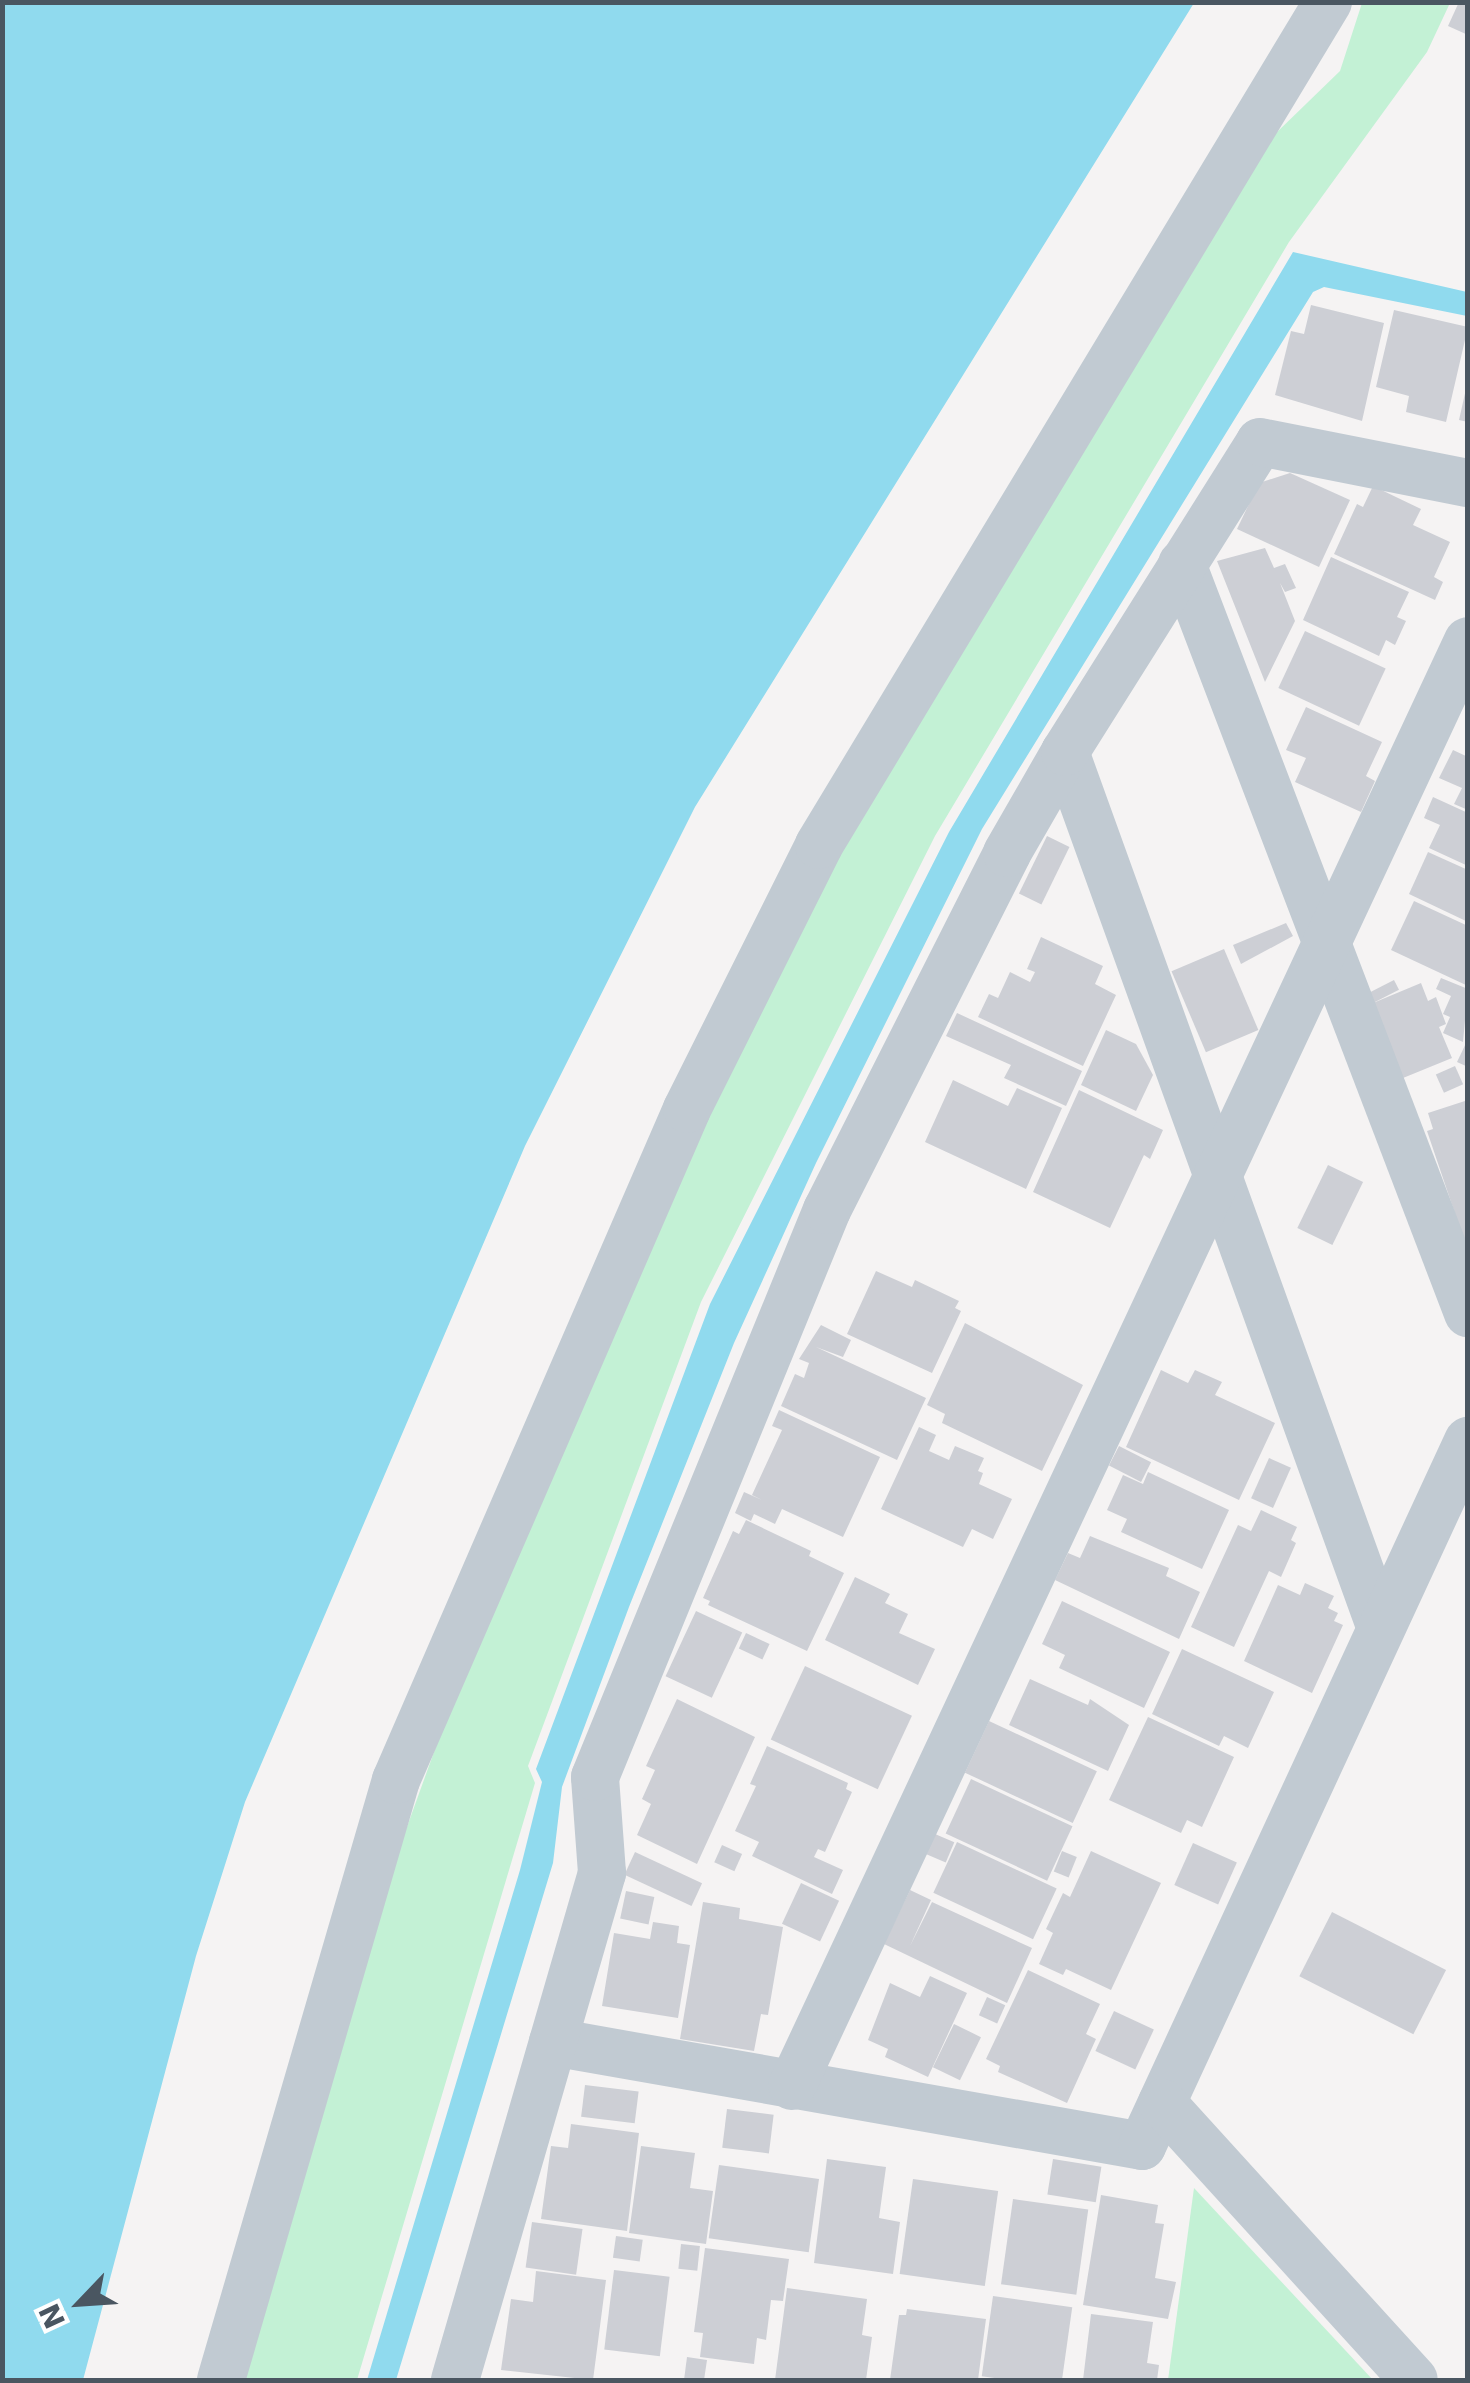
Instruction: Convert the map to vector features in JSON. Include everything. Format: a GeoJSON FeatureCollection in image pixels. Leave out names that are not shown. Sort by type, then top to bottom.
{"type":"FeatureCollection","features":[{"type":"Feature","properties":{"kind":"street"},"geometry":{"type":"LineString","coordinates":[[222,2380],[396,1780],[687,1110],[819,845],[1328,2]]}},
{"type":"Feature","properties":{"kind":"street"},"geometry":{"type":"LineString","coordinates":[[455,2380],[602,1872],[595,1777],[828,1210],[1006,854],[1065,752],[1260,442],[1468,483]]}},
{"type":"Feature","properties":{"kind":"street"},"geometry":{"type":"LineString","coordinates":[[1182,564],[1468,1314]]}},
{"type":"Feature","properties":{"kind":"street"},"geometry":{"type":"LineString","coordinates":[[792,2086],[1468,641]]}},
{"type":"Feature","properties":{"kind":"street"},"geometry":{"type":"LineString","coordinates":[[1065,752],[1380,1626]]}},
{"type":"Feature","properties":{"kind":"street"},"geometry":{"type":"LineString","coordinates":[[553,2042],[1142,2146],[1468,1441]]}},
{"type":"Feature","properties":{"kind":"street"},"geometry":{"type":"LineString","coordinates":[[1162,2103],[1414,2380]]}},
{"type":"Feature","properties":{"kind":"green space"},"geometry":{"type":"Polygon","coordinates":[[[1362,3],[1450,3],[1427,52],[1289,242],[935,836],[701,1302],[528,1766],[535,1783],[357,2380],[240,2380],[351,1982],[469,1655],[706,1122],[838,850],[1274,135],[1340,71],[1362,3]]]}},
{"type":"Feature","properties":{"kind":"green space"},"geometry":{"type":"Polygon","coordinates":[[[1194,2188],[1373,2380],[1168,2380],[1194,2188]]]}},
{"type":"Feature","properties":{"kind":"water"},"geometry":{"type":"Polygon","coordinates":[[[3,2],[1194,3],[695,807],[525,1146],[245,1802],[196,1956],[83,2380],[2,2380],[3,2]]]}},
{"type":"Feature","properties":{"kind":"water"},"geometry":{"type":"Polygon","coordinates":[[[1293,252],[1467,292],[1467,316],[1324,287],[1313,292],[982,829],[816,1163],[734,1343],[629,1607],[562,1787],[553,1863],[396,2380],[367,2380],[520,1870],[542,1782],[536,1769],[710,1304],[949,832],[1293,252]]]}},
{"type":"Feature","properties":{"kind":"building"},"geometry":{"type":"Polygon","coordinates":[[[1459,2],[1468,2],[1468,35],[1448,26],[1459,2]]]}},
{"type":"Feature","properties":{"kind":"building"},"geometry":{"type":"Polygon","coordinates":[[[1311,305],[1384,323],[1362,421],[1275,395],[1291,331],[1304,334],[1311,305]]]}},
{"type":"Feature","properties":{"kind":"building"},"geometry":{"type":"Polygon","coordinates":[[[1394,310],[1468,327],[1446,422],[1406,412],[1409,396],[1376,387],[1394,310]]]}},
{"type":"Feature","properties":{"kind":"building"},"geometry":{"type":"Polygon","coordinates":[[[1468,389],[1468,422],[1459,420],[1468,389]]]}},
{"type":"Feature","properties":{"kind":"building"},"geometry":{"type":"Polygon","coordinates":[[[1290,473],[1350,500],[1319,567],[1237,529],[1259,483],[1290,473]]]}},
{"type":"Feature","properties":{"kind":"building"},"geometry":{"type":"Polygon","coordinates":[[[1373,486],[1421,509],[1413,525],[1450,542],[1434,577],[1443,582],[1435,600],[1334,554],[1357,504],[1363,507],[1373,486]]]}},
{"type":"Feature","properties":{"kind":"building"},"geometry":{"type":"Polygon","coordinates":[[[1265,548],[1274,568],[1285,564],[1296,588],[1285,592],[1280,583],[1295,621],[1265,682],[1217,561],[1265,548]]]}},
{"type":"Feature","properties":{"kind":"building"},"geometry":{"type":"Polygon","coordinates":[[[1331,557],[1409,592],[1397,617],[1406,621],[1395,645],[1386,640],[1379,656],[1303,620],[1331,557]]]}},
{"type":"Feature","properties":{"kind":"building"},"geometry":{"type":"Polygon","coordinates":[[[1305,631],[1386,669],[1359,726],[1278,688],[1305,631]]]}},
{"type":"Feature","properties":{"kind":"building"},"geometry":{"type":"Polygon","coordinates":[[[1306,707],[1382,742],[1366,776],[1375,781],[1361,812],[1295,782],[1306,758],[1286,750],[1306,707]]]}},
{"type":"Feature","properties":{"kind":"building"},"geometry":{"type":"Polygon","coordinates":[[[1453,750],[1468,757],[1468,810],[1454,804],[1462,788],[1439,778],[1453,750]]]}},
{"type":"Feature","properties":{"kind":"building"},"geometry":{"type":"Polygon","coordinates":[[[1433,797],[1468,813],[1468,866],[1429,848],[1440,825],[1424,818],[1433,797]]]}},
{"type":"Feature","properties":{"kind":"building"},"geometry":{"type":"Polygon","coordinates":[[[1047,836],[1069,847],[1041,904],[1019,894],[1047,836]]]}},
{"type":"Feature","properties":{"kind":"building"},"geometry":{"type":"Polygon","coordinates":[[[1428,852],[1468,870],[1468,922],[1409,894],[1428,852]]]}},
{"type":"Feature","properties":{"kind":"building"},"geometry":{"type":"Polygon","coordinates":[[[1414,901],[1468,926],[1468,986],[1391,950],[1414,901]]]}},
{"type":"Feature","properties":{"kind":"building"},"geometry":{"type":"Polygon","coordinates":[[[1286,923],[1293,936],[1241,964],[1233,945],[1286,923]]]}},
{"type":"Feature","properties":{"kind":"building"},"geometry":{"type":"Polygon","coordinates":[[[1041,937],[1103,966],[1095,984],[1116,995],[1083,1066],[978,1017],[989,994],[998,998],[1010,972],[1030,982],[1035,972],[1027,969],[1041,937]]]}},
{"type":"Feature","properties":{"kind":"building"},"geometry":{"type":"Polygon","coordinates":[[[1224,949],[1258,1030],[1206,1052],[1172,971],[1224,949]]]}},
{"type":"Feature","properties":{"kind":"building"},"geometry":{"type":"Polygon","coordinates":[[[1441,978],[1468,989],[1463,1042],[1443,1033],[1450,1017],[1443,1014],[1451,996],[1436,989],[1441,978]]]}},
{"type":"Feature","properties":{"kind":"building"},"geometry":{"type":"Polygon","coordinates":[[[1394,980],[1399,990],[1374,1003],[1369,993],[1394,980]]]}},
{"type":"Feature","properties":{"kind":"building"},"geometry":{"type":"Polygon","coordinates":[[[1421,983],[1428,1001],[1436,997],[1446,1024],[1439,1027],[1452,1058],[1403,1078],[1373,1003],[1421,983]]]}},
{"type":"Feature","properties":{"kind":"building"},"geometry":{"type":"Polygon","coordinates":[[[957,1013],[1082,1071],[1066,1106],[1004,1078],[1011,1065],[946,1036],[957,1013]]]}},
{"type":"Feature","properties":{"kind":"building"},"geometry":{"type":"Polygon","coordinates":[[[1106,1030],[1136,1044],[1153,1075],[1136,1111],[1081,1085],[1106,1030]]]}},
{"type":"Feature","properties":{"kind":"building"},"geometry":{"type":"Polygon","coordinates":[[[1468,1039],[1468,1067],[1457,1062],[1468,1039]]]}},
{"type":"Feature","properties":{"kind":"building"},"geometry":{"type":"Polygon","coordinates":[[[1455,1066],[1463,1084],[1444,1093],[1436,1075],[1455,1066]]]}},
{"type":"Feature","properties":{"kind":"building"},"geometry":{"type":"Polygon","coordinates":[[[953,1080],[1008,1106],[1017,1088],[1062,1108],[1026,1189],[925,1142],[953,1080]]]}},
{"type":"Feature","properties":{"kind":"building"},"geometry":{"type":"Polygon","coordinates":[[[1079,1090],[1163,1130],[1150,1159],[1144,1155],[1110,1228],[1033,1192],[1079,1090]]]}},
{"type":"Feature","properties":{"kind":"building"},"geometry":{"type":"Polygon","coordinates":[[[1468,1100],[1467,1249],[1427,1131],[1433,1129],[1428,1113],[1468,1100]]]}},
{"type":"Feature","properties":{"kind":"building"},"geometry":{"type":"Polygon","coordinates":[[[1328,1165],[1363,1182],[1332,1245],[1297,1228],[1328,1165]]]}},
{"type":"Feature","properties":{"kind":"building"},"geometry":{"type":"Polygon","coordinates":[[[876,1271],[912,1287],[915,1280],[959,1301],[955,1308],[961,1311],[932,1373],[847,1334],[876,1271]]]}},
{"type":"Feature","properties":{"kind":"building"},"geometry":{"type":"Polygon","coordinates":[[[965,1323],[1083,1385],[1042,1471],[942,1423],[945,1414],[927,1405],[965,1323]]]}},
{"type":"Feature","properties":{"kind":"building"},"geometry":{"type":"Polygon","coordinates":[[[821,1325],[851,1340],[843,1357],[816,1347],[926,1398],[897,1460],[781,1406],[795,1374],[804,1378],[809,1363],[799,1359],[821,1325]]]}},
{"type":"Feature","properties":{"kind":"building"},"geometry":{"type":"Polygon","coordinates":[[[1161,1370],[1188,1383],[1195,1370],[1222,1382],[1215,1395],[1275,1423],[1239,1500],[1126,1447],[1161,1370]]]}},
{"type":"Feature","properties":{"kind":"building"},"geometry":{"type":"Polygon","coordinates":[[[779,1410],[880,1457],[843,1537],[782,1509],[775,1524],[754,1514],[751,1521],[735,1513],[744,1492],[762,1500],[752,1495],[782,1430],[772,1426],[779,1410]]]}},
{"type":"Feature","properties":{"kind":"building"},"geometry":{"type":"Polygon","coordinates":[[[919,1427],[936,1435],[929,1451],[949,1460],[955,1446],[984,1458],[978,1471],[983,1473],[979,1484],[1012,1499],[993,1539],[972,1529],[963,1547],[881,1509],[919,1427]]]}},
{"type":"Feature","properties":{"kind":"building"},"geometry":{"type":"Polygon","coordinates":[[[1119,1446],[1151,1462],[1141,1482],[1109,1466],[1119,1446]]]}},
{"type":"Feature","properties":{"kind":"building"},"geometry":{"type":"Polygon","coordinates":[[[1269,1458],[1291,1468],[1273,1508],[1251,1498],[1269,1458]]]}},
{"type":"Feature","properties":{"kind":"building"},"geometry":{"type":"Polygon","coordinates":[[[1148,1472],[1229,1510],[1202,1569],[1121,1532],[1127,1519],[1107,1510],[1123,1475],[1143,1484],[1148,1472]]]}},
{"type":"Feature","properties":{"kind":"building"},"geometry":{"type":"Polygon","coordinates":[[[1261,1510],[1297,1527],[1291,1540],[1296,1543],[1281,1577],[1269,1571],[1234,1647],[1191,1627],[1238,1525],[1251,1531],[1261,1510]]]}},
{"type":"Feature","properties":{"kind":"building"},"geometry":{"type":"Polygon","coordinates":[[[746,1520],[811,1551],[809,1556],[844,1573],[807,1651],[708,1605],[710,1601],[703,1598],[733,1531],[739,1534],[746,1520]]]}},
{"type":"Feature","properties":{"kind":"building"},"geometry":{"type":"Polygon","coordinates":[[[1090,1536],[1169,1568],[1166,1576],[1200,1592],[1179,1639],[1055,1580],[1068,1553],[1080,1558],[1090,1536]]]}},
{"type":"Feature","properties":{"kind":"building"},"geometry":{"type":"Polygon","coordinates":[[[855,1577],[890,1594],[885,1603],[908,1614],[899,1633],[935,1649],[918,1685],[825,1640],[855,1577]]]}},
{"type":"Feature","properties":{"kind":"building"},"geometry":{"type":"Polygon","coordinates":[[[1305,1583],[1334,1596],[1328,1608],[1338,1613],[1334,1621],[1343,1625],[1312,1693],[1244,1661],[1278,1585],[1300,1595],[1305,1583]]]}},
{"type":"Feature","properties":{"kind":"building"},"geometry":{"type":"Polygon","coordinates":[[[1062,1601],[1170,1652],[1144,1708],[1059,1668],[1065,1655],[1042,1644],[1062,1601]]]}},
{"type":"Feature","properties":{"kind":"building"},"geometry":{"type":"Polygon","coordinates":[[[696,1611],[742,1633],[712,1698],[666,1676],[696,1611]]]}},
{"type":"Feature","properties":{"kind":"building"},"geometry":{"type":"Polygon","coordinates":[[[746,1633],[770,1644],[762,1659],[739,1648],[746,1633]]]}},
{"type":"Feature","properties":{"kind":"building"},"geometry":{"type":"Polygon","coordinates":[[[1182,1649],[1274,1692],[1248,1748],[1224,1736],[1219,1746],[1152,1714],[1182,1649]]]}},
{"type":"Feature","properties":{"kind":"building"},"geometry":{"type":"Polygon","coordinates":[[[805,1666],[912,1716],[878,1789],[771,1739],[805,1666]]]}},
{"type":"Feature","properties":{"kind":"building"},"geometry":{"type":"Polygon","coordinates":[[[1030,1679],[1088,1705],[1090,1699],[1129,1725],[1108,1771],[1009,1725],[1030,1679]]]}},
{"type":"Feature","properties":{"kind":"building"},"geometry":{"type":"Polygon","coordinates":[[[677,1699],[755,1737],[697,1864],[637,1835],[651,1804],[642,1799],[655,1770],[646,1766],[677,1699]]]}},
{"type":"Feature","properties":{"kind":"building"},"geometry":{"type":"Polygon","coordinates":[[[1148,1717],[1234,1757],[1202,1827],[1187,1820],[1181,1833],[1109,1800],[1148,1717]]]}},
{"type":"Feature","properties":{"kind":"building"},"geometry":{"type":"Polygon","coordinates":[[[989,1721],[1097,1771],[1073,1823],[965,1773],[989,1721]]]}},
{"type":"Feature","properties":{"kind":"building"},"geometry":{"type":"Polygon","coordinates":[[[767,1746],[848,1783],[846,1789],[852,1792],[825,1852],[818,1849],[814,1857],[843,1870],[832,1894],[752,1856],[759,1842],[735,1831],[756,1786],[750,1784],[767,1746]]]}},
{"type":"Feature","properties":{"kind":"building"},"geometry":{"type":"Polygon","coordinates":[[[971,1779],[1073,1826],[1047,1881],[946,1833],[971,1779]]]}},
{"type":"Feature","properties":{"kind":"building"},"geometry":{"type":"Polygon","coordinates":[[[935,1834],[954,1842],[946,1862],[926,1854],[935,1834]]]}},
{"type":"Feature","properties":{"kind":"building"},"geometry":{"type":"Polygon","coordinates":[[[957,1842],[1057,1888],[1033,1939],[933,1893],[957,1842]]]}},
{"type":"Feature","properties":{"kind":"building"},"geometry":{"type":"Polygon","coordinates":[[[1193,1843],[1237,1863],[1218,1905],[1174,1885],[1193,1843]]]}},
{"type":"Feature","properties":{"kind":"building"},"geometry":{"type":"Polygon","coordinates":[[[722,1845],[742,1854],[734,1871],[714,1862],[722,1845]]]}},
{"type":"Feature","properties":{"kind":"building"},"geometry":{"type":"Polygon","coordinates":[[[1062,1851],[1077,1857],[1069,1877],[1054,1871],[1062,1851]]]}},
{"type":"Feature","properties":{"kind":"building"},"geometry":{"type":"Polygon","coordinates":[[[1091,1851],[1161,1883],[1111,1990],[1066,1969],[1063,1975],[1039,1964],[1053,1933],[1046,1929],[1063,1893],[1070,1897],[1091,1851]]]}},
{"type":"Feature","properties":{"kind":"building"},"geometry":{"type":"Polygon","coordinates":[[[635,1852],[702,1883],[692,1906],[624,1875],[635,1852]]]}},
{"type":"Feature","properties":{"kind":"building"},"geometry":{"type":"Polygon","coordinates":[[[801,1883],[839,1901],[820,1942],[782,1924],[801,1883]]]}},
{"type":"Feature","properties":{"kind":"building"},"geometry":{"type":"Polygon","coordinates":[[[910,1890],[931,1900],[910,1946],[932,1902],[1032,1948],[1007,2003],[884,1944],[910,1890]]]}},
{"type":"Feature","properties":{"kind":"building"},"geometry":{"type":"Polygon","coordinates":[[[626,1891],[654,1897],[649,1924],[620,1918],[626,1891]]]}},
{"type":"Feature","properties":{"kind":"building"},"geometry":{"type":"Polygon","coordinates":[[[703,1902],[740,1908],[739,1919],[783,1927],[768,2015],[761,2014],[754,2051],[680,2039],[703,1902]]]}},
{"type":"Feature","properties":{"kind":"building"},"geometry":{"type":"Polygon","coordinates":[[[1332,1912],[1446,1970],[1413,2034],[1299,1976],[1332,1912]]]}},
{"type":"Feature","properties":{"kind":"building"},"geometry":{"type":"Polygon","coordinates":[[[653,1922],[679,1926],[677,1943],[690,1945],[678,2018],[602,2006],[614,1933],[650,1939],[653,1922]]]}},
{"type":"Feature","properties":{"kind":"building"},"geometry":{"type":"Polygon","coordinates":[[[1028,1970],[1100,2004],[1086,2034],[1096,2039],[1067,2103],[998,2072],[1000,2066],[986,2059],[1028,1970]]]}},
{"type":"Feature","properties":{"kind":"building"},"geometry":{"type":"Polygon","coordinates":[[[930,1976],[967,1993],[928,2077],[885,2057],[888,2049],[868,2040],[890,1983],[920,1997],[930,1976]]]}},
{"type":"Feature","properties":{"kind":"building"},"geometry":{"type":"Polygon","coordinates":[[[987,1997],[1005,2005],[997,2023],[979,2015],[987,1997]]]}},
{"type":"Feature","properties":{"kind":"building"},"geometry":{"type":"Polygon","coordinates":[[[1114,2011],[1154,2030],[1135,2069],[1095,2051],[1114,2011]]]}},
{"type":"Feature","properties":{"kind":"building"},"geometry":{"type":"Polygon","coordinates":[[[954,2024],[981,2037],[960,2080],[933,2067],[954,2024]]]}},
{"type":"Feature","properties":{"kind":"building"},"geometry":{"type":"Polygon","coordinates":[[[585,2085],[639,2092],[635,2123],[581,2117],[585,2085]]]}},
{"type":"Feature","properties":{"kind":"building"},"geometry":{"type":"Polygon","coordinates":[[[727,2109],[774,2115],[769,2153],[722,2148],[727,2109]]]}},
{"type":"Feature","properties":{"kind":"building"},"geometry":{"type":"Polygon","coordinates":[[[571,2124],[639,2133],[627,2231],[541,2219],[551,2146],[568,2148],[571,2124]]]}},
{"type":"Feature","properties":{"kind":"building"},"geometry":{"type":"Polygon","coordinates":[[[641,2146],[695,2153],[690,2188],[713,2191],[706,2244],[629,2233],[641,2146]]]}},
{"type":"Feature","properties":{"kind":"building"},"geometry":{"type":"Polygon","coordinates":[[[827,2159],[886,2167],[879,2218],[900,2222],[893,2274],[814,2263],[827,2159]]]}},
{"type":"Feature","properties":{"kind":"building"},"geometry":{"type":"Polygon","coordinates":[[[1053,2159],[1101,2167],[1096,2202],[1047,2195],[1053,2159]]]}},
{"type":"Feature","properties":{"kind":"building"},"geometry":{"type":"Polygon","coordinates":[[[719,2165],[819,2179],[809,2252],[709,2238],[719,2165]]]}},
{"type":"Feature","properties":{"kind":"building"},"geometry":{"type":"Polygon","coordinates":[[[913,2179],[998,2191],[985,2286],[900,2274],[913,2179]]]}},
{"type":"Feature","properties":{"kind":"building"},"geometry":{"type":"Polygon","coordinates":[[[1101,2195],[1158,2205],[1155,2223],[1164,2224],[1155,2278],[1176,2282],[1168,2319],[1083,2305],[1101,2195]]]}},
{"type":"Feature","properties":{"kind":"building"},"geometry":{"type":"Polygon","coordinates":[[[1013,2199],[1088,2210],[1076,2295],[1001,2284],[1013,2199]]]}},
{"type":"Feature","properties":{"kind":"building"},"geometry":{"type":"Polygon","coordinates":[[[532,2222],[583,2229],[576,2275],[526,2268],[532,2222]]]}},
{"type":"Feature","properties":{"kind":"building"},"geometry":{"type":"Polygon","coordinates":[[[616,2236],[643,2240],[640,2262],[613,2258],[616,2236]]]}},
{"type":"Feature","properties":{"kind":"building"},"geometry":{"type":"Polygon","coordinates":[[[681,2244],[700,2246],[697,2271],[678,2269],[681,2244]]]}},
{"type":"Feature","properties":{"kind":"building"},"geometry":{"type":"Polygon","coordinates":[[[705,2248],[789,2259],[783,2301],[771,2300],[766,2340],[757,2338],[754,2364],[700,2357],[703,2333],[694,2332],[705,2248]]]}},
{"type":"Feature","properties":{"kind":"building"},"geometry":{"type":"Polygon","coordinates":[[[614,2270],[670,2277],[660,2356],[604,2349],[614,2270]]]}},
{"type":"Feature","properties":{"kind":"building"},"geometry":{"type":"Polygon","coordinates":[[[536,2271],[606,2280],[593,2380],[501,2370],[511,2299],[533,2302],[536,2271]]]}},
{"type":"Feature","properties":{"kind":"building"},"geometry":{"type":"Polygon","coordinates":[[[787,2288],[867,2299],[862,2335],[872,2337],[866,2380],[775,2380],[787,2288]]]}},
{"type":"Feature","properties":{"kind":"building"},"geometry":{"type":"Polygon","coordinates":[[[993,2296],[1072,2307],[1062,2380],[982,2376],[993,2296]]]}},
{"type":"Feature","properties":{"kind":"building"},"geometry":{"type":"Polygon","coordinates":[[[907,2309],[986,2319],[978,2380],[890,2380],[899,2315],[906,2315],[907,2309]]]}},
{"type":"Feature","properties":{"kind":"building"},"geometry":{"type":"Polygon","coordinates":[[[1091,2314],[1153,2322],[1147,2363],[1159,2365],[1157,2380],[1083,2380],[1091,2314]]]}},
{"type":"Feature","properties":{"kind":"building"},"geometry":{"type":"Polygon","coordinates":[[[687,2357],[707,2360],[704,2380],[684,2380],[687,2357]]]}}]}
